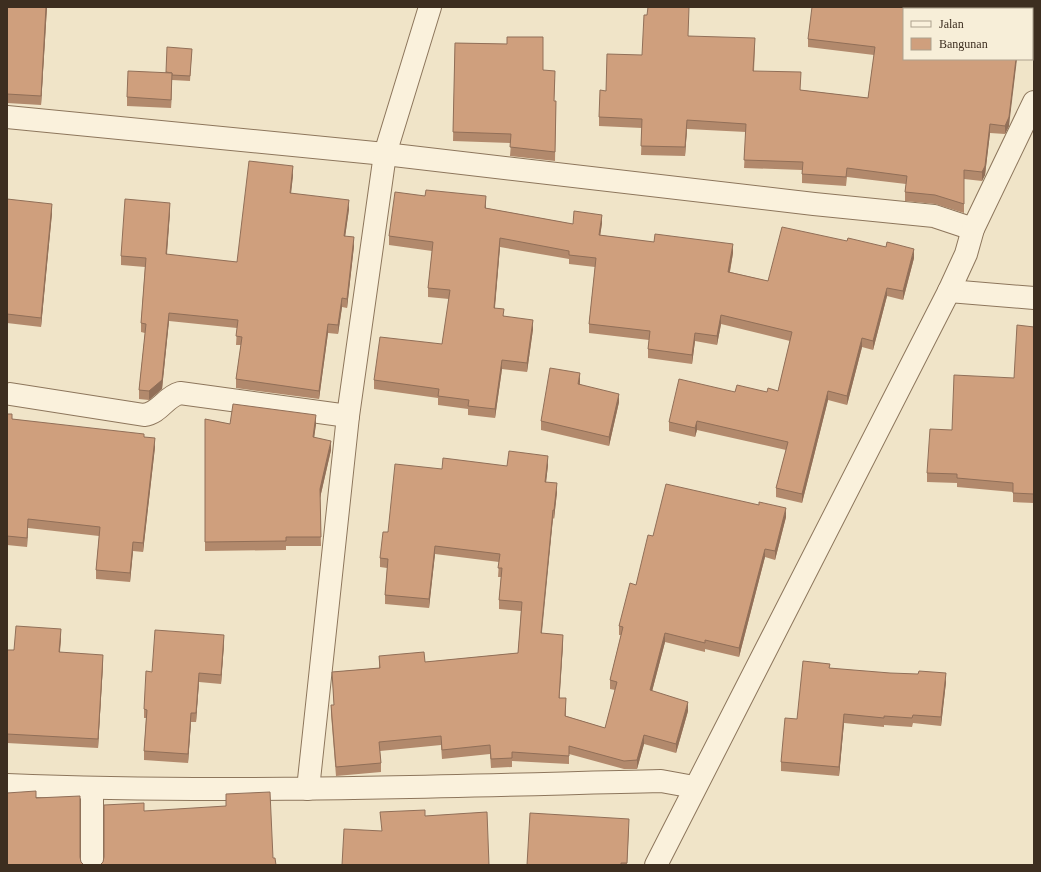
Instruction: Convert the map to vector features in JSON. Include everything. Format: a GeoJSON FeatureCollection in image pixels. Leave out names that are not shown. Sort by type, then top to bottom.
{"type":"FeatureCollection","features":[{"type":"Feature","properties":{"kind":"street"},"geometry":{"type":"LineString","coordinates":[[308,788],[348,416],[385,154],[430,7]]}},
{"type":"Feature","properties":{"kind":"street"},"geometry":{"type":"LineString","coordinates":[[656,865],[949,291],[966,254],[973,228],[1034,102]]}},
{"type":"Feature","properties":{"kind":"street"},"geometry":{"type":"LineString","coordinates":[[7,117],[385,154],[814,204],[934,216],[973,228]]}},
{"type":"Feature","properties":{"kind":"street"},"geometry":{"type":"LineString","coordinates":[[949,291],[1034,298]]}},
{"type":"Feature","properties":{"kind":"street"},"geometry":{"type":"LineString","coordinates":[[10,394],[144,415],[157,411],[171,397],[180,393],[348,416]]}},
{"type":"Feature","properties":{"kind":"street"},"geometry":{"type":"LineString","coordinates":[[7,785],[92,788],[308,788],[661,781],[694,788]]}},
{"type":"Feature","properties":{"kind":"street"},"geometry":{"type":"LineString","coordinates":[[92,788],[92,865]]}},
{"type":"Feature","properties":{"kind":"building"},"geometry":{"type":"Polygon","coordinates":[[[7,7],[46,7],[41,96],[7,94],[7,7]]]}},
{"type":"Feature","properties":{"kind":"building"},"geometry":{"type":"Polygon","coordinates":[[[648,7],[689,7],[688,36],[755,38],[753,71],[801,72],[800,90],[868,98],[875,47],[808,39],[812,7],[984,7],[903,8],[903,60],[1016,60],[1009,117],[1005,126],[990,124],[985,166],[982,172],[964,170],[964,204],[935,195],[905,192],[907,176],[847,168],[846,177],[802,174],[803,162],[744,160],[746,124],[687,120],[685,147],[641,146],[642,119],[599,117],[600,90],[606,91],[607,54],[642,55],[644,15],[647,15],[648,7]]]}},
{"type":"Feature","properties":{"kind":"building"},"geometry":{"type":"Polygon","coordinates":[[[507,37],[543,37],[543,70],[555,71],[555,152],[510,147],[511,134],[453,132],[455,43],[507,44],[507,37]]]}},
{"type":"Feature","properties":{"kind":"building"},"geometry":{"type":"Polygon","coordinates":[[[167,47],[192,49],[190,76],[172,75],[172,73],[166,72],[167,47]]]}},
{"type":"Feature","properties":{"kind":"building"},"geometry":{"type":"Polygon","coordinates":[[[128,71],[172,73],[171,100],[127,97],[128,71]]]}},
{"type":"Feature","properties":{"kind":"building"},"geometry":{"type":"Polygon","coordinates":[[[249,161],[293,166],[290,193],[349,200],[344,236],[354,237],[347,299],[342,298],[338,325],[328,324],[319,391],[236,379],[242,337],[236,336],[238,320],[169,313],[162,380],[149,391],[139,390],[146,324],[141,323],[146,258],[121,256],[125,199],[170,203],[166,254],[237,262],[249,161]]]}},
{"type":"Feature","properties":{"kind":"building"},"geometry":{"type":"Polygon","coordinates":[[[426,190],[486,196],[485,208],[573,224],[574,211],[602,215],[599,235],[654,242],[655,234],[733,244],[728,272],[768,281],[782,227],[847,241],[848,238],[886,247],[887,242],[914,249],[903,291],[887,288],[873,341],[862,338],[847,396],[828,391],[802,494],[776,488],[788,442],[697,421],[695,428],[669,422],[679,379],[735,392],[737,385],[767,392],[768,388],[778,391],[792,332],[721,315],[717,336],[695,333],[692,355],[648,349],[650,331],[589,324],[596,258],[569,255],[569,251],[500,238],[494,308],[504,309],[503,316],[533,320],[527,363],[502,360],[495,409],[468,406],[469,400],[438,396],[439,389],[374,380],[380,337],[442,344],[450,290],[428,288],[433,242],[389,236],[395,192],[425,196],[426,190]]]}},
{"type":"Feature","properties":{"kind":"building"},"geometry":{"type":"Polygon","coordinates":[[[7,199],[52,204],[41,318],[7,314],[7,199]]]}},
{"type":"Feature","properties":{"kind":"building"},"geometry":{"type":"Polygon","coordinates":[[[1017,325],[1034,327],[1034,494],[1013,493],[1013,483],[957,478],[957,474],[927,473],[930,429],[952,430],[954,375],[1014,378],[1017,325]]]}},
{"type":"Feature","properties":{"kind":"building"},"geometry":{"type":"Polygon","coordinates":[[[550,368],[580,373],[578,384],[619,394],[609,437],[541,421],[550,368]]]}},
{"type":"Feature","properties":{"kind":"building"},"geometry":{"type":"Polygon","coordinates":[[[233,404],[316,415],[313,437],[331,441],[320,489],[321,537],[286,537],[286,541],[205,542],[205,419],[230,424],[233,404]]]}},
{"type":"Feature","properties":{"kind":"building"},"geometry":{"type":"Polygon","coordinates":[[[7,414],[12,414],[12,419],[144,434],[144,437],[155,438],[143,543],[133,542],[130,573],[96,570],[100,527],[28,519],[27,538],[7,536],[7,414]]]}},
{"type":"Feature","properties":{"kind":"building"},"geometry":{"type":"Polygon","coordinates":[[[509,451],[548,456],[545,482],[557,483],[541,633],[563,635],[559,698],[566,698],[565,716],[605,728],[617,682],[610,680],[623,627],[619,626],[630,583],[636,585],[648,535],[653,536],[666,484],[759,505],[759,502],[786,508],[775,551],[765,549],[739,648],[705,640],[705,643],[665,633],[650,690],[688,702],[676,744],[644,735],[637,760],[624,761],[569,746],[569,756],[512,752],[512,758],[491,759],[490,745],[442,750],[441,736],[379,742],[381,763],[336,767],[331,705],[334,705],[332,672],[380,668],[379,656],[424,652],[425,662],[518,653],[522,602],[499,600],[502,568],[498,568],[500,554],[435,546],[429,599],[385,595],[388,559],[380,558],[383,532],[388,532],[395,464],[442,469],[443,458],[507,466],[509,451]]]}},
{"type":"Feature","properties":{"kind":"building"},"geometry":{"type":"Polygon","coordinates":[[[16,626],[61,629],[59,652],[103,655],[98,739],[7,734],[7,650],[14,650],[16,626]]]}},
{"type":"Feature","properties":{"kind":"building"},"geometry":{"type":"Polygon","coordinates":[[[155,630],[224,635],[221,675],[199,673],[196,713],[191,713],[188,754],[144,751],[147,710],[144,709],[146,671],[152,672],[155,630]]]}},
{"type":"Feature","properties":{"kind":"building"},"geometry":{"type":"Polygon","coordinates":[[[803,661],[830,664],[829,668],[890,673],[918,674],[919,671],[946,673],[941,717],[913,715],[912,718],[884,716],[884,718],[844,714],[839,767],[781,762],[785,718],[797,719],[803,661]]]}},
{"type":"Feature","properties":{"kind":"building"},"geometry":{"type":"Polygon","coordinates":[[[36,791],[36,798],[80,796],[80,857],[81,862],[84,865],[7,865],[7,793],[36,791]]]}},
{"type":"Feature","properties":{"kind":"building"},"geometry":{"type":"Polygon","coordinates":[[[270,792],[273,858],[275,858],[276,865],[100,865],[103,862],[104,857],[104,805],[144,803],[144,811],[226,806],[226,794],[270,792]]]}},
{"type":"Feature","properties":{"kind":"building"},"geometry":{"type":"Polygon","coordinates":[[[425,810],[425,816],[487,812],[489,865],[342,865],[344,829],[382,831],[380,812],[425,810]]]}},
{"type":"Feature","properties":{"kind":"building"},"geometry":{"type":"Polygon","coordinates":[[[530,813],[629,819],[627,863],[621,863],[621,865],[527,865],[530,813]]]}}]}
